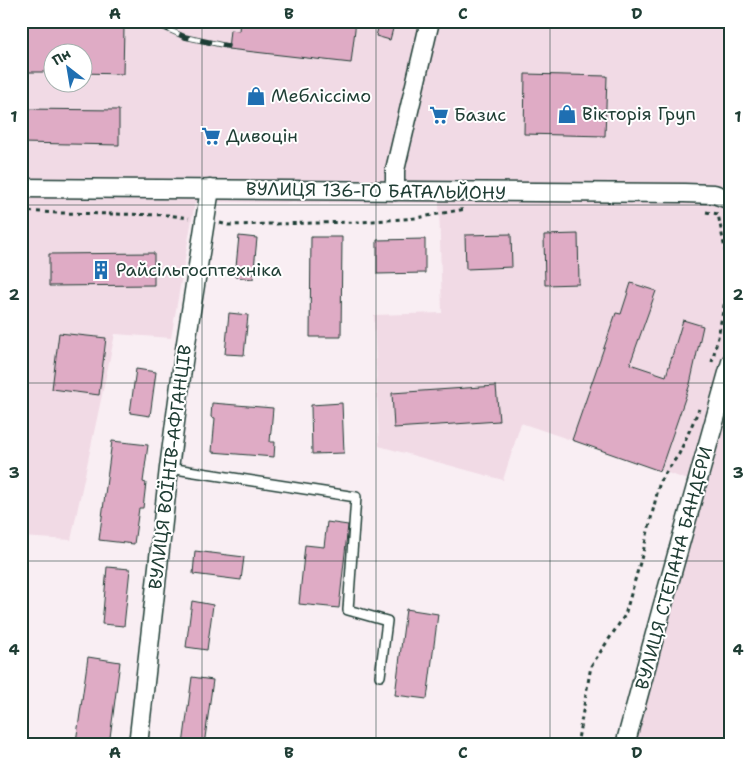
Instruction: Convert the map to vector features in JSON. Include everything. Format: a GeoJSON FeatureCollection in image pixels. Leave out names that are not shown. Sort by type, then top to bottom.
{"type":"FeatureCollection","features":[{"type":"Feature","properties":{"kind":"street"},"geometry":{"type":"LineString","coordinates":[[395,191],[395,170],[430,21]]}},
{"type":"Feature","properties":{"kind":"street","name":"ВУЛИЦЯ 136-ГО БАТАЛЬЙОНУ"},"geometry":{"type":"LineString","coordinates":[[21,188],[696,193],[714,194],[731,200]]}},
{"type":"Feature","properties":{"kind":"street","name":"ВУЛИЦЯ ВОЇНІВ-АФГАНЦІВ"},"geometry":{"type":"LineString","coordinates":[[138,745],[182,362],[210,189]]}},
{"type":"Feature","properties":{"kind":"street","name":"ВУЛИЦЯ СТЕПАНА БАНДЕРИ"},"geometry":{"type":"LineString","coordinates":[[625,745],[731,362]]}},
{"type":"Feature","properties":{"kind":"lane"},"geometry":{"type":"LineString","coordinates":[[169,468],[356,497],[348,610],[387,622],[380,676]]}},
{"type":"Feature","properties":{"kind":"path"},"geometry":{"type":"LineString","coordinates":[[211,222],[228,225],[359,222],[417,218],[466,209]]}},
{"type":"Feature","properties":{"kind":"path"},"geometry":{"type":"LineString","coordinates":[[21,211],[168,215],[194,219]]}},
{"type":"Feature","properties":{"kind":"path"},"geometry":{"type":"LineString","coordinates":[[699,211],[718,214],[730,275],[711,366]]}},
{"type":"Feature","properties":{"kind":"path"},"geometry":{"type":"LineString","coordinates":[[577,745],[592,666],[625,615],[644,552],[660,481],[679,454],[701,404]]}},
{"type":"Feature","properties":{"kind":"shaded area"},"geometry":{"type":"Polygon","coordinates":[[[21,21],[731,21],[731,745],[625,745],[697,483],[521,423],[503,480],[379,446],[374,315],[442,313],[439,203],[195,202],[171,338],[115,334],[71,540],[21,537],[21,21]]]}},
{"type":"Feature","properties":{"kind":"shaded area"},"geometry":{"type":"Polygon","coordinates":[[[21,610],[25,706],[21,745],[21,610]]]}},
{"type":"Feature","properties":{"kind":"building"},"geometry":{"type":"Polygon","coordinates":[[[240,21],[356,21],[351,63],[228,49],[230,30],[239,31],[240,21]]]}},
{"type":"Feature","properties":{"kind":"building"},"geometry":{"type":"Polygon","coordinates":[[[380,21],[395,21],[390,40],[376,36],[380,21]]]}},
{"type":"Feature","properties":{"kind":"building"},"geometry":{"type":"Polygon","coordinates":[[[21,24],[124,27],[123,74],[92,73],[92,42],[42,42],[42,72],[21,72],[21,24]]]}},
{"type":"Feature","properties":{"kind":"building"},"geometry":{"type":"Polygon","coordinates":[[[525,74],[607,76],[605,136],[524,134],[525,74]]]}},
{"type":"Feature","properties":{"kind":"building"},"geometry":{"type":"Polygon","coordinates":[[[21,109],[119,110],[119,145],[21,143],[21,109]]]}},
{"type":"Feature","properties":{"kind":"building"},"geometry":{"type":"Polygon","coordinates":[[[511,234],[512,267],[466,269],[465,235],[511,234]]]}},
{"type":"Feature","properties":{"kind":"building"},"geometry":{"type":"Polygon","coordinates":[[[578,234],[579,284],[545,285],[544,235],[578,234]]]}},
{"type":"Feature","properties":{"kind":"building"},"geometry":{"type":"Polygon","coordinates":[[[239,236],[257,238],[253,279],[235,277],[239,236]]]}},
{"type":"Feature","properties":{"kind":"building"},"geometry":{"type":"Polygon","coordinates":[[[311,237],[342,237],[341,337],[310,337],[311,237]]]}},
{"type":"Feature","properties":{"kind":"building"},"geometry":{"type":"Polygon","coordinates":[[[425,239],[425,273],[377,274],[377,240],[425,239]]]}},
{"type":"Feature","properties":{"kind":"building","name":"Райсільгосптехніка"},"geometry":{"type":"Polygon","coordinates":[[[154,253],[154,285],[49,286],[49,254],[154,253]]]}},
{"type":"Feature","properties":{"kind":"building"},"geometry":{"type":"Polygon","coordinates":[[[631,283],[656,291],[630,364],[666,376],[683,320],[703,326],[690,384],[660,471],[572,440],[616,313],[621,314],[631,283]]]}},
{"type":"Feature","properties":{"kind":"building"},"geometry":{"type":"Polygon","coordinates":[[[229,313],[248,315],[244,355],[225,354],[229,313]]]}},
{"type":"Feature","properties":{"kind":"building"},"geometry":{"type":"Polygon","coordinates":[[[59,333],[106,338],[99,395],[52,389],[59,333]]]}},
{"type":"Feature","properties":{"kind":"building"},"geometry":{"type":"Polygon","coordinates":[[[136,369],[156,372],[150,416],[130,413],[136,369]]]}},
{"type":"Feature","properties":{"kind":"building"},"geometry":{"type":"Polygon","coordinates":[[[496,386],[499,421],[394,428],[392,393],[496,386]]]}},
{"type":"Feature","properties":{"kind":"building"},"geometry":{"type":"Polygon","coordinates":[[[212,403],[273,408],[270,442],[275,442],[274,457],[212,452],[215,418],[211,417],[212,403]]]}},
{"type":"Feature","properties":{"kind":"building"},"geometry":{"type":"Polygon","coordinates":[[[342,403],[344,453],[312,454],[311,405],[342,403]]]}},
{"type":"Feature","properties":{"kind":"building"},"geometry":{"type":"Polygon","coordinates":[[[112,441],[148,445],[143,482],[146,483],[143,508],[139,508],[134,544],[99,540],[112,441]]]}},
{"type":"Feature","properties":{"kind":"building"},"geometry":{"type":"Polygon","coordinates":[[[327,522],[348,525],[339,608],[299,604],[305,545],[324,547],[327,522]]]}},
{"type":"Feature","properties":{"kind":"building"},"geometry":{"type":"Polygon","coordinates":[[[195,551],[244,557],[241,580],[193,574],[195,551]]]}},
{"type":"Feature","properties":{"kind":"building"},"geometry":{"type":"Polygon","coordinates":[[[107,567],[130,569],[124,626],[102,624],[107,567]]]}},
{"type":"Feature","properties":{"kind":"building"},"geometry":{"type":"Polygon","coordinates":[[[192,601],[213,605],[207,650],[186,647],[192,601]]]}},
{"type":"Feature","properties":{"kind":"building"},"geometry":{"type":"Polygon","coordinates":[[[406,609],[438,614],[427,699],[395,695],[406,609]]]}},
{"type":"Feature","properties":{"kind":"building"},"geometry":{"type":"Polygon","coordinates":[[[88,657],[120,662],[109,745],[76,742],[88,657]]]}},
{"type":"Feature","properties":{"kind":"building"},"geometry":{"type":"Polygon","coordinates":[[[192,677],[213,680],[204,745],[183,745],[192,677]]]}},
{"type":"Feature","properties":{"kind":"railway"},"geometry":{"type":"LineString","coordinates":[[149,21],[185,37],[227,46]]}},
{"type":"Feature","properties":{"kind":"place","name":"Мебліссімо"},"geometry":{"type":"Point","coordinates":[256,96]}},
{"type":"Feature","properties":{"kind":"place","name":"Вікторія Груп"},"geometry":{"type":"Point","coordinates":[567,114]}},
{"type":"Feature","properties":{"kind":"place","name":"Базис"},"geometry":{"type":"Point","coordinates":[439,115]}},
{"type":"Feature","properties":{"kind":"place","name":"Дивоцін"},"geometry":{"type":"Point","coordinates":[211,136]}},
{"type":"Feature","properties":{"kind":"place","name":"Райсільгосптехніка"},"geometry":{"type":"Point","coordinates":[101,270]}}]}
